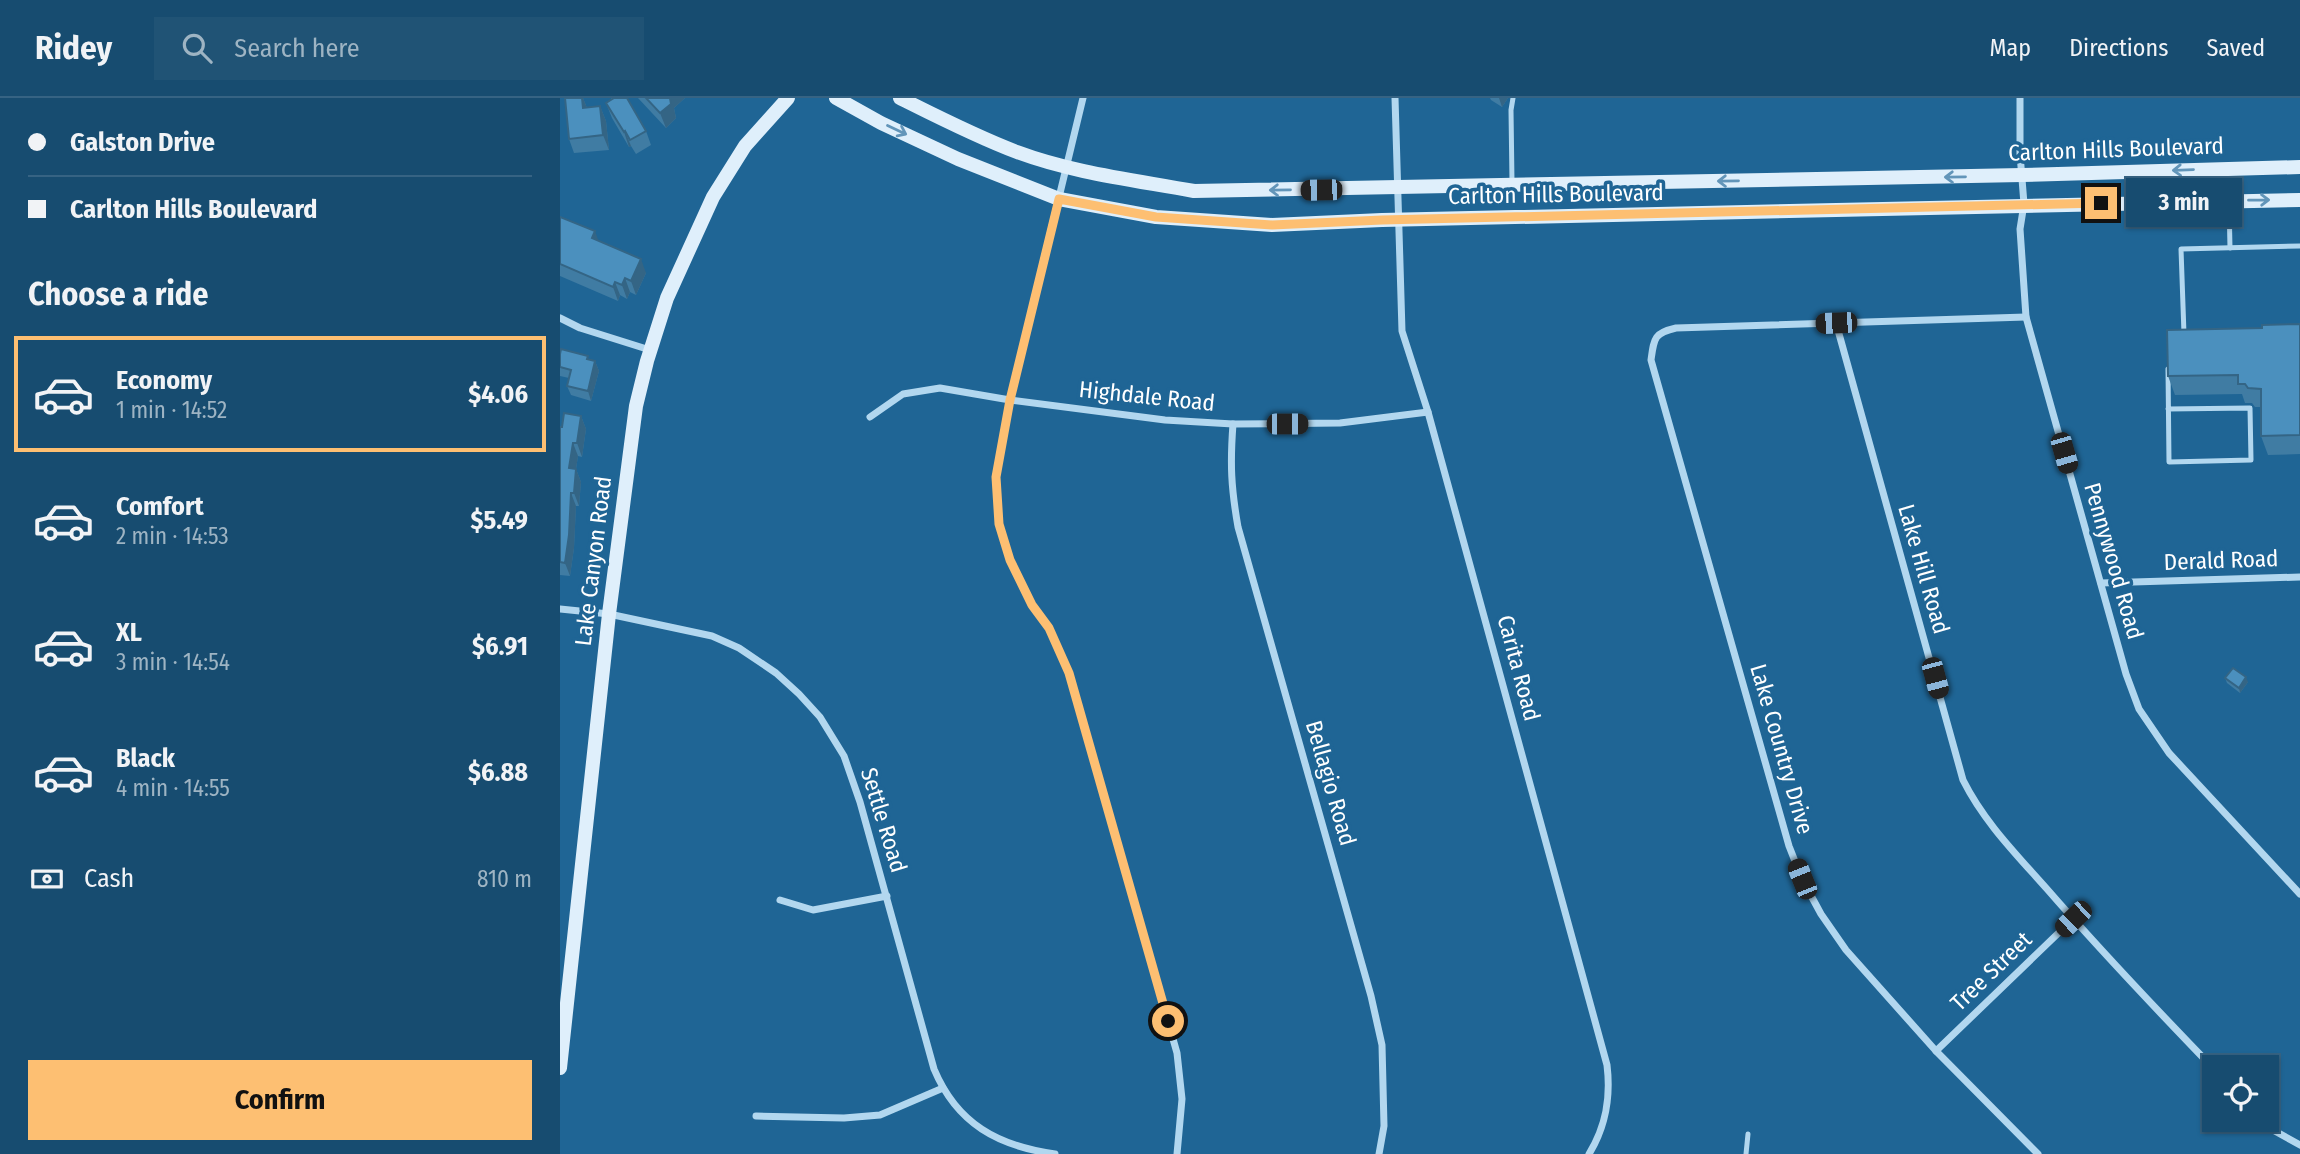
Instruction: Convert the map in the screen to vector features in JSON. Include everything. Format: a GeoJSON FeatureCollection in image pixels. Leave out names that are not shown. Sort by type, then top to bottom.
{"type":"FeatureCollection","features":[{"type":"Feature","properties":{"kind":"street","name":"Lake Canyon Road"},"geometry":{"type":"LineString","coordinates":[[560,1068],[608,614],[636,406],[650,350],[672,286],[713,197],[745,146],[788,98]]}},
{"type":"Feature","properties":{"kind":"street","name":"Carlton Hills Boulevard"},"geometry":{"type":"LineString","coordinates":[[836,98],[881,123],[958,159],[1059,199],[1156,217],[1238,223],[1272,225],[2024,204],[2300,200]]}},
{"type":"Feature","properties":{"kind":"street","name":"Carlton Hills Boulevard"},"geometry":{"type":"LineString","coordinates":[[900,98],[957,127],[1018,153],[1065,166],[1194,191],[2300,167]]}},
{"type":"Feature","properties":{"kind":"street"},"geometry":{"type":"LineString","coordinates":[[1083,98],[1010,400],[996,477],[999,524],[1010,560],[1032,605],[1049,628],[1069,673],[1168,1021],[1177,1054],[1182,1099],[1177,1154]]}},
{"type":"Feature","properties":{"kind":"street","name":"Carita Road"},"geometry":{"type":"LineString","coordinates":[[1395,98],[1402,331],[1429,412],[1607,1065],[1607,1111],[1589,1154]]}},
{"type":"Feature","properties":{"kind":"street","name":"Pennywood Road"},"geometry":{"type":"LineString","coordinates":[[2020,98],[2020,155],[2024,204],[2020,229],[2026,317],[2126,674],[2139,709],[2156,736],[2300,894]]}},
{"type":"Feature","properties":{"kind":"street"},"geometry":{"type":"LineString","coordinates":[[1836,323],[2026,317]]}},
{"type":"Feature","properties":{"kind":"street"},"geometry":{"type":"LineString","coordinates":[[560,318],[580,328],[650,350]]}},
{"type":"Feature","properties":{"kind":"street","name":"Lake Country Drive"},"geometry":{"type":"LineString","coordinates":[[1836,323],[1676,328],[1661,331],[1654,341],[1651,360],[1789,846],[1802,879],[1821,914],[1846,950],[1936,1051],[2038,1154]]}},
{"type":"Feature","properties":{"kind":"street","name":"Lake Hill Road"},"geometry":{"type":"LineString","coordinates":[[1836,323],[1963,780],[1982,815],[2073,919],[2202,1056]]}},
{"type":"Feature","properties":{"kind":"street","name":"Highdale Road"},"geometry":{"type":"LineString","coordinates":[[870,417],[903,394],[940,388],[1165,420],[1233,424],[1340,423],[1429,412]]}},
{"type":"Feature","properties":{"kind":"street","name":"Bellagio Road"},"geometry":{"type":"LineString","coordinates":[[1233,424],[1231,491],[1238,527],[1367,983],[1382,1045],[1384,1126],[1380,1154]]}},
{"type":"Feature","properties":{"kind":"street","name":"Derald Road"},"geometry":{"type":"LineString","coordinates":[[2101,583],[2300,577]]}},
{"type":"Feature","properties":{"kind":"street","name":"Settle Road"},"geometry":{"type":"LineString","coordinates":[[560,609],[608,614],[712,636],[739,648],[776,673],[820,717],[844,757],[860,802],[934,1069],[943,1088],[963,1114],[989,1135],[1019,1148],[1055,1154]]}},
{"type":"Feature","properties":{"kind":"street"},"geometry":{"type":"LineString","coordinates":[[780,900],[813,910],[887,896]]}},
{"type":"Feature","properties":{"kind":"street","name":"Tree Street"},"geometry":{"type":"LineString","coordinates":[[1936,1051],[2073,919]]}},
{"type":"Feature","properties":{"kind":"street"},"geometry":{"type":"LineString","coordinates":[[756,1116],[844,1118],[880,1115],[943,1088]]}},
{"type":"Feature","properties":{"kind":"street"},"geometry":{"type":"LineString","coordinates":[[2277,1132],[2300,1145]]}},
{"type":"Feature","properties":{"kind":"lane"},"geometry":{"type":"LineString","coordinates":[[1512,186],[1513,98]]}},
{"type":"Feature","properties":{"kind":"lane"},"geometry":{"type":"LineString","coordinates":[[2229,201],[2230,248]]}},
{"type":"Feature","properties":{"kind":"lane"},"geometry":{"type":"LineString","coordinates":[[2183,334],[2181,249],[2300,246]]}},
{"type":"Feature","properties":{"kind":"lane"},"geometry":{"type":"LineString","coordinates":[[2175,334],[2196,333]]}},
{"type":"Feature","properties":{"kind":"lane"},"geometry":{"type":"LineString","coordinates":[[2168,359],[2168,409],[2169,461],[2251,460],[2250,408],[2168,409]]}},
{"type":"Feature","properties":{"kind":"lane"},"geometry":{"type":"LineString","coordinates":[[1746,1154],[1748,1134]]}},
{"type":"Feature","properties":{"kind":"building"},"geometry":{"type":"Polygon","coordinates":[[[565,98],[582,98],[583,108],[600,106],[603,135],[569,139],[565,98]]]}},
{"type":"Feature","properties":{"kind":"building"},"geometry":{"type":"Polygon","coordinates":[[[614,98],[627,98],[646,131],[630,140],[606,103],[614,98]]]}},
{"type":"Feature","properties":{"kind":"building"},"geometry":{"type":"Polygon","coordinates":[[[646,98],[670,98],[671,104],[660,113],[646,98]]]}},
{"type":"Feature","properties":{"kind":"building"},"geometry":{"type":"Polygon","coordinates":[[[560,217],[595,231],[592,238],[641,259],[631,281],[625,278],[622,285],[615,282],[613,287],[560,264],[560,217]]]}},
{"type":"Feature","properties":{"kind":"building"},"geometry":{"type":"Polygon","coordinates":[[[2300,324],[2300,435],[2261,436],[2261,389],[2238,384],[2238,375],[2168,376],[2167,330],[2262,328],[2262,325],[2300,324]]]}},
{"type":"Feature","properties":{"kind":"building"},"geometry":{"type":"Polygon","coordinates":[[[561,349],[588,356],[587,359],[595,361],[588,391],[567,386],[571,370],[560,367],[561,349]]]}},
{"type":"Feature","properties":{"kind":"building"},"geometry":{"type":"Polygon","coordinates":[[[564,413],[581,416],[577,443],[573,443],[569,468],[576,469],[574,493],[571,493],[565,563],[560,562],[560,427],[564,413]]]}},
{"type":"Feature","properties":{"kind":"building"},"geometry":{"type":"Polygon","coordinates":[[[2233,668],[2246,677],[2239,688],[2225,678],[2233,668]]]}},
{"type":"Feature","properties":{"kind":"route"},"geometry":{"type":"LineString","coordinates":[[1168,1021],[1069,673],[1049,628],[1032,605],[1010,560],[999,524],[996,477],[1010,400],[1059,199],[1156,217],[1272,225],[2101,203]]}}]}
